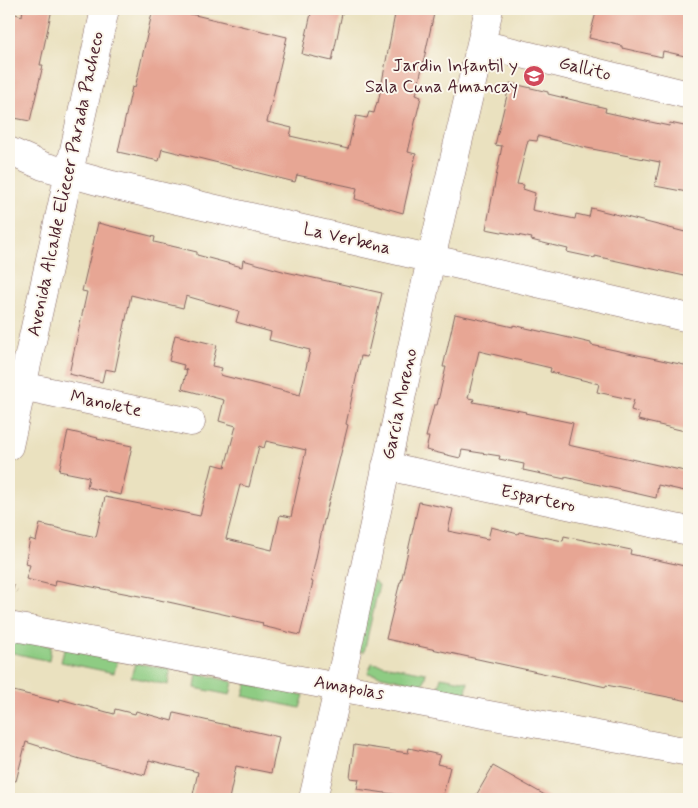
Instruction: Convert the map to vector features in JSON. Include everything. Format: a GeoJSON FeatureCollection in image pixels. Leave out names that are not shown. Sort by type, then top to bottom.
{"type":"FeatureCollection","features":[{"type":"Feature","properties":{"kind":"street","name":"Avenida Alcalde Eliecer Parada Pacheco"},"geometry":{"type":"LineString","coordinates":[[9,446],[105,9]]}},
{"type":"Feature","properties":{"kind":"street","name":"García Moreno"},"geometry":{"type":"LineString","coordinates":[[313,799],[431,259],[489,9]]}},
{"type":"Feature","properties":{"kind":"street","name":"Gallito"},"geometry":{"type":"LineString","coordinates":[[481,44],[689,95]]}},
{"type":"Feature","properties":{"kind":"street","name":"La Verbena"},"geometry":{"type":"LineString","coordinates":[[9,151],[43,166],[68,174],[689,318]]}},
{"type":"Feature","properties":{"kind":"street","name":"Manolete"},"geometry":{"type":"LineString","coordinates":[[22,386],[191,422]]}},
{"type":"Feature","properties":{"kind":"street","name":"Espartero"},"geometry":{"type":"LineString","coordinates":[[386,466],[689,531]]}},
{"type":"Feature","properties":{"kind":"street","name":"Amapolas"},"geometry":{"type":"LineString","coordinates":[[9,626],[689,752]]}},
{"type":"Feature","properties":{"kind":"path"},"geometry":{"type":"LineString","coordinates":[[10,597],[10,589],[13,584]]}},
{"type":"Feature","properties":{"kind":"path"},"geometry":{"type":"LineString","coordinates":[[10,589],[18,591]]}},
{"type":"Feature","properties":{"kind":"green space"},"geometry":{"type":"Polygon","coordinates":[[[373,580],[379,585],[364,652],[356,650],[373,580]]]}},
{"type":"Feature","properties":{"kind":"green space"},"geometry":{"type":"Polygon","coordinates":[[[9,636],[51,646],[49,661],[9,652],[9,636]]]}},
{"type":"Feature","properties":{"kind":"green space"},"geometry":{"type":"Polygon","coordinates":[[[65,646],[118,658],[114,673],[61,662],[65,646]]]}},
{"type":"Feature","properties":{"kind":"green space"},"geometry":{"type":"Polygon","coordinates":[[[135,663],[170,669],[168,685],[131,677],[135,663]]]}},
{"type":"Feature","properties":{"kind":"green space"},"geometry":{"type":"Polygon","coordinates":[[[372,663],[426,673],[423,685],[368,673],[372,663]]]}},
{"type":"Feature","properties":{"kind":"green space"},"geometry":{"type":"Polygon","coordinates":[[[197,673],[233,682],[230,695],[195,688],[197,673]]]}},
{"type":"Feature","properties":{"kind":"green space"},"geometry":{"type":"Polygon","coordinates":[[[441,677],[468,682],[466,693],[438,688],[441,677]]]}},
{"type":"Feature","properties":{"kind":"green space"},"geometry":{"type":"Polygon","coordinates":[[[247,683],[304,695],[300,708],[243,696],[247,683]]]}},
{"type":"Feature","properties":{"kind":"building"},"geometry":{"type":"Polygon","coordinates":[[[23,9],[52,9],[40,65],[43,65],[30,121],[9,117],[9,12],[22,16],[23,9]]]}},
{"type":"Feature","properties":{"kind":"building"},"geometry":{"type":"Polygon","coordinates":[[[153,9],[164,9],[195,15],[287,37],[267,122],[292,128],[290,136],[348,149],[356,116],[367,118],[369,112],[374,113],[378,103],[396,9],[435,9],[416,95],[421,97],[408,152],[416,154],[403,213],[355,199],[357,188],[297,175],[295,182],[162,149],[159,161],[118,152],[132,87],[135,88],[153,9]]]}},
{"type":"Feature","properties":{"kind":"building"},"geometry":{"type":"Polygon","coordinates":[[[312,9],[343,9],[332,61],[302,54],[312,9]]]}},
{"type":"Feature","properties":{"kind":"building"},"geometry":{"type":"Polygon","coordinates":[[[597,9],[689,9],[689,57],[663,51],[662,57],[589,38],[597,9]]]}},
{"type":"Feature","properties":{"kind":"building"},"geometry":{"type":"Polygon","coordinates":[[[510,83],[606,108],[605,112],[669,126],[670,123],[689,127],[689,182],[687,192],[655,186],[660,162],[587,148],[538,136],[537,141],[528,140],[517,184],[524,185],[523,189],[535,193],[532,210],[575,219],[576,214],[589,217],[591,208],[689,233],[689,277],[595,256],[595,258],[567,252],[568,249],[531,240],[532,238],[486,229],[502,146],[495,145],[510,83]]]}},
{"type":"Feature","properties":{"kind":"building"},"geometry":{"type":"Polygon","coordinates":[[[98,223],[155,237],[154,242],[197,252],[197,255],[242,267],[243,260],[286,272],[382,293],[367,357],[361,356],[346,424],[348,425],[323,525],[311,581],[313,582],[300,635],[262,626],[263,623],[155,599],[56,580],[55,586],[26,579],[30,565],[25,564],[30,539],[36,541],[40,524],[96,537],[105,497],[200,516],[213,464],[225,467],[236,426],[219,421],[224,400],[182,389],[187,370],[183,369],[184,365],[169,361],[175,335],[217,345],[212,366],[222,368],[220,375],[300,395],[310,350],[269,340],[271,332],[236,322],[239,311],[186,296],[183,308],[131,295],[115,371],[105,369],[102,382],[69,374],[87,292],[82,291],[98,223]],[[266,441],[264,448],[259,446],[249,487],[240,485],[226,539],[272,550],[280,515],[291,517],[306,450],[266,441]]]}},
{"type":"Feature","properties":{"kind":"building"},"geometry":{"type":"Polygon","coordinates":[[[455,314],[513,327],[513,325],[591,343],[591,345],[689,366],[689,432],[638,420],[640,413],[631,410],[634,400],[597,392],[599,384],[550,372],[551,368],[479,351],[468,398],[474,399],[473,402],[573,423],[568,445],[689,472],[689,492],[658,485],[656,498],[565,477],[565,479],[523,470],[524,464],[499,459],[500,456],[462,450],[460,458],[426,450],[429,437],[426,437],[434,405],[437,405],[446,367],[443,367],[455,314]]]}},
{"type":"Feature","properties":{"kind":"building"},"geometry":{"type":"Polygon","coordinates":[[[68,431],[132,446],[121,495],[87,487],[89,477],[59,471],[68,431]]]}},
{"type":"Feature","properties":{"kind":"building"},"geometry":{"type":"Polygon","coordinates":[[[419,502],[453,509],[448,531],[488,539],[491,527],[518,534],[519,532],[563,541],[564,536],[631,550],[630,554],[689,567],[689,701],[606,685],[606,687],[386,639],[419,502]]]}},
{"type":"Feature","properties":{"kind":"building"},"geometry":{"type":"Polygon","coordinates":[[[9,690],[59,702],[60,699],[114,714],[115,709],[135,714],[136,711],[172,721],[174,713],[279,737],[271,773],[236,766],[229,799],[192,799],[198,772],[149,760],[145,775],[80,759],[26,742],[16,781],[9,780],[9,690]]]}},
{"type":"Feature","properties":{"kind":"building"},"geometry":{"type":"Polygon","coordinates":[[[354,745],[408,753],[409,748],[440,755],[437,764],[450,767],[442,799],[405,799],[406,796],[357,789],[359,779],[350,778],[354,745]]]}},
{"type":"Feature","properties":{"kind":"building"},"geometry":{"type":"Polygon","coordinates":[[[493,766],[552,799],[474,799],[493,766]]]}},
{"type":"Feature","properties":{"kind":"place","name":"Jardin Infantil y Sala Cuna Amancay"},"geometry":{"type":"Point","coordinates":[534,76]}}]}
